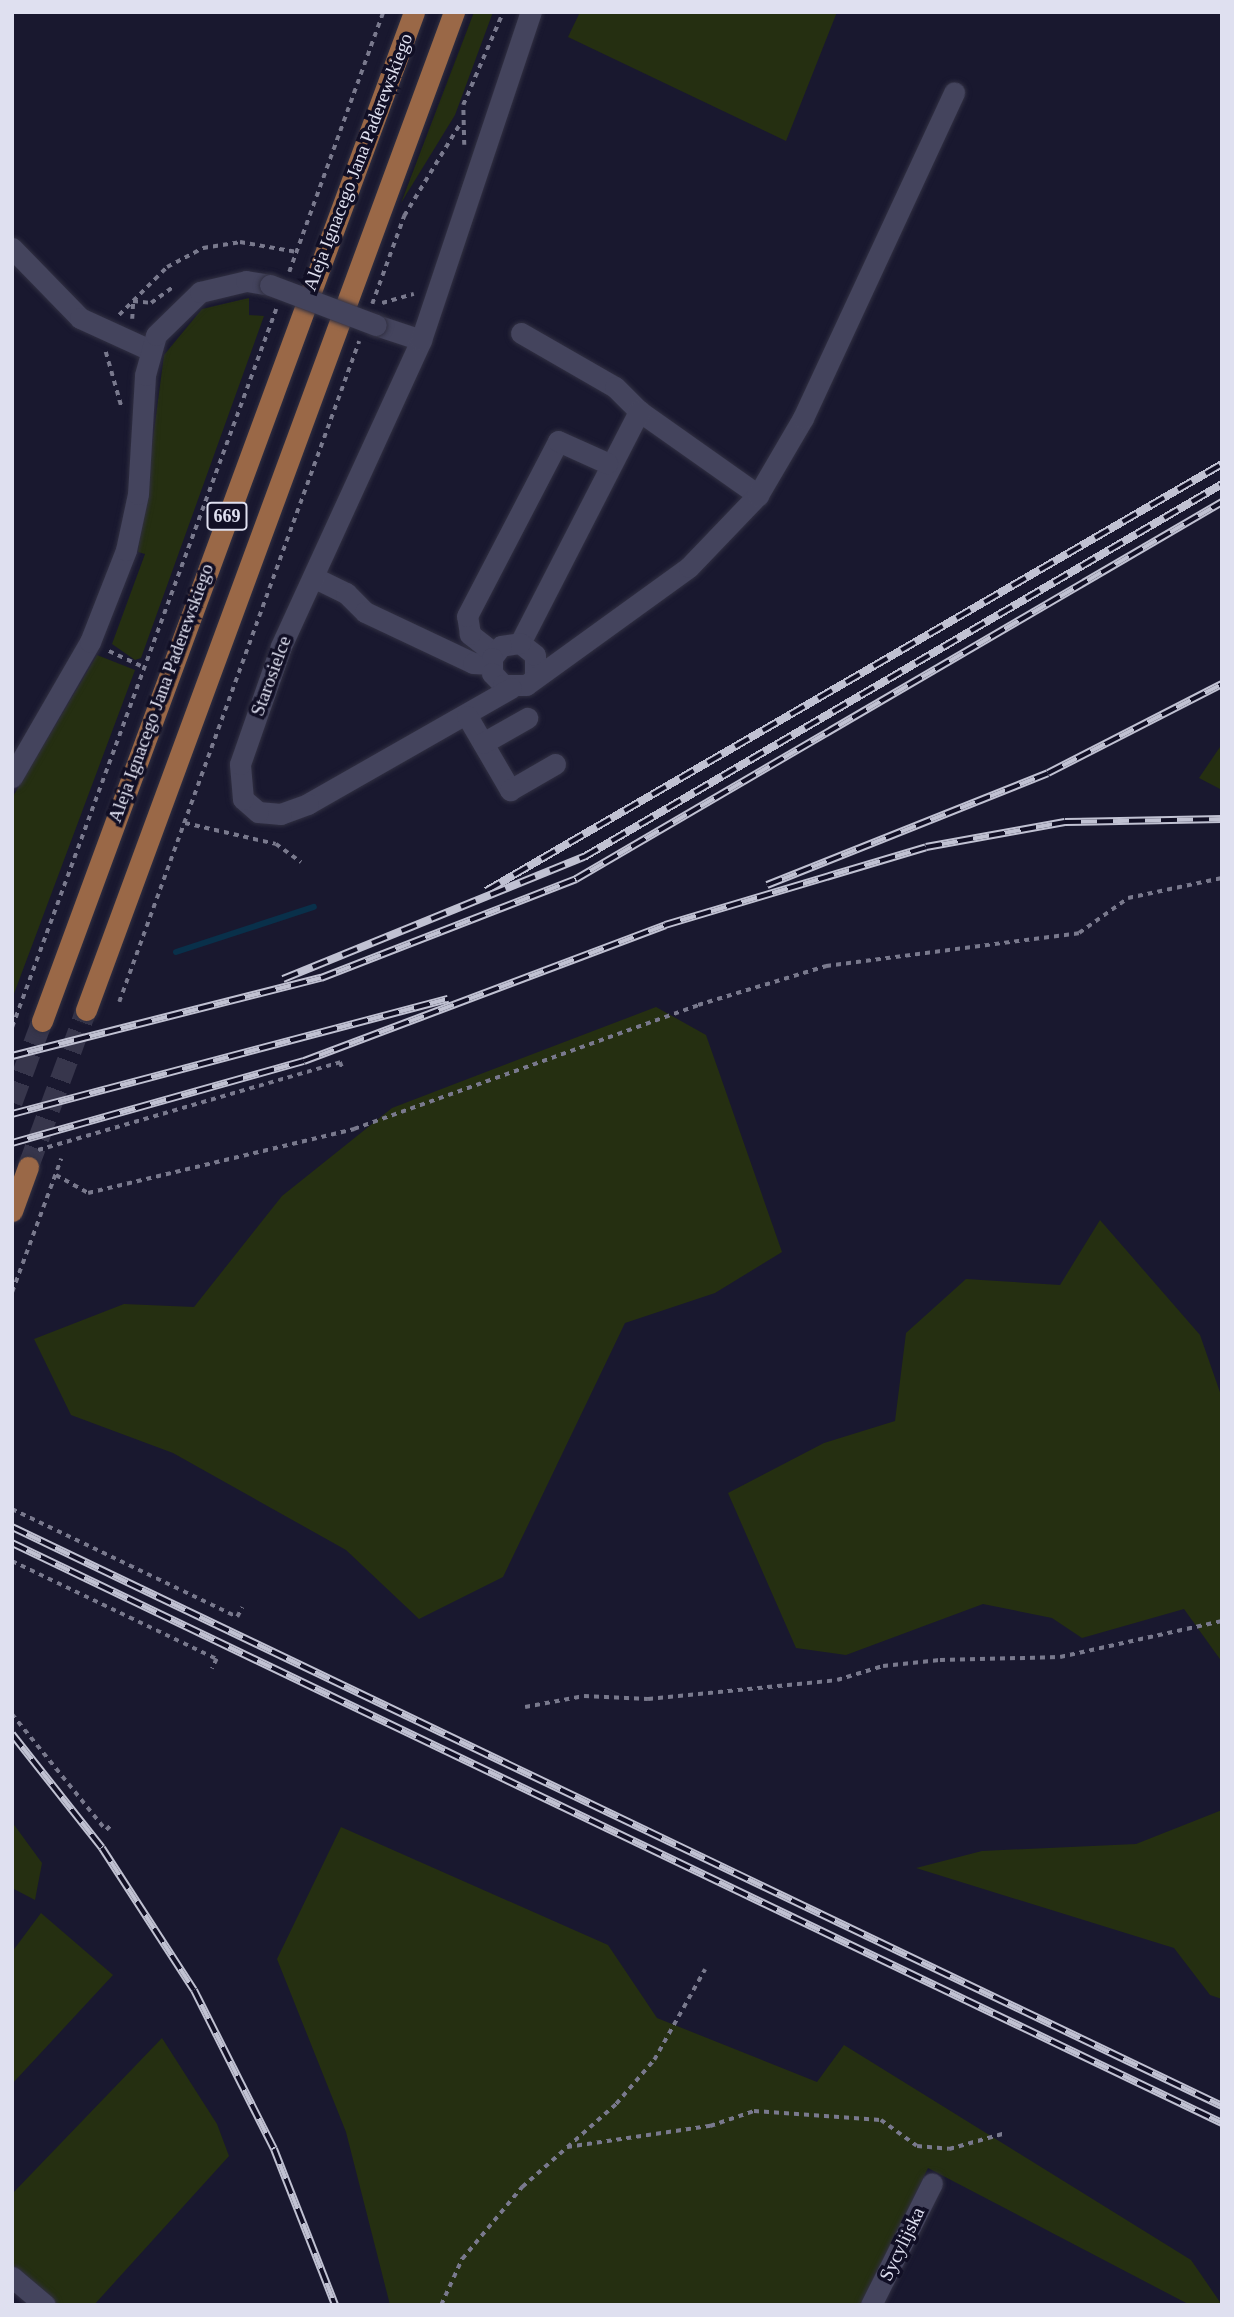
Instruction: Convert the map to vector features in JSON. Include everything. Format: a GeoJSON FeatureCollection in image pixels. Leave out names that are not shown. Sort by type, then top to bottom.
{"type":"FeatureCollection","features":[{"type":"Feature","properties":{"kind":"main road","name":"Aleja Ignacego Jana Paderewskiego"},"geometry":{"type":"LineString","coordinates":[[42,1021],[414,12]]}},
{"type":"Feature","properties":{"kind":"main road","name":"Aleja Ignacego Jana Paderewskiego"},"geometry":{"type":"LineString","coordinates":[[86,1010],[454,12]]}},
{"type":"Feature","properties":{"kind":"main road"},"geometry":{"type":"LineString","coordinates":[[12,1211],[31,1159]]}},
{"type":"Feature","properties":{"kind":"street","name":"Starosielce"},"geometry":{"type":"LineString","coordinates":[[467,716],[281,814],[258,812],[243,799],[238,783],[276,659],[421,340],[531,12]]}},
{"type":"Feature","properties":{"kind":"street"},"geometry":{"type":"LineString","coordinates":[[555,764],[510,790],[467,716],[510,688],[526,685],[535,673],[689,567],[758,495],[803,418],[954,92]]}},
{"type":"Feature","properties":{"kind":"street"},"geometry":{"type":"LineString","coordinates":[[12,248],[80,318],[150,350]]}},
{"type":"Feature","properties":{"kind":"street"},"geometry":{"type":"LineString","coordinates":[[12,777],[90,642],[126,550],[150,350],[168,319],[200,292],[246,281],[279,287],[421,340]]}},
{"type":"Feature","properties":{"kind":"street"},"geometry":{"type":"LineString","coordinates":[[522,333],[615,387],[639,411],[758,495]]}},
{"type":"Feature","properties":{"kind":"street"},"geometry":{"type":"LineString","coordinates":[[313,577],[346,593],[365,612],[473,663],[492,658],[520,643],[607,463],[639,411]]}},
{"type":"Feature","properties":{"kind":"street"},"geometry":{"type":"LineString","coordinates":[[510,688],[496,680],[492,658],[470,634],[467,616],[558,441],[607,463]]}},
{"type":"Feature","properties":{"kind":"street"},"geometry":{"type":"LineString","coordinates":[[520,643],[535,654],[535,673]]}},
{"type":"Feature","properties":{"kind":"street"},"geometry":{"type":"LineString","coordinates":[[483,743],[527,718]]}},
{"type":"Feature","properties":{"kind":"street","name":"Sycylijska"},"geometry":{"type":"LineString","coordinates":[[872,2305],[932,2183]]}},
{"type":"Feature","properties":{"kind":"street"},"geometry":{"type":"LineString","coordinates":[[12,2277],[45,2305]]}},
{"type":"Feature","properties":{"kind":"path"},"geometry":{"type":"LineString","coordinates":[[12,1027],[145,668],[279,287],[297,252],[383,12]]}},
{"type":"Feature","properties":{"kind":"path"},"geometry":{"type":"LineString","coordinates":[[119,1002],[369,322],[404,216],[460,124],[503,12]]}},
{"type":"Feature","properties":{"kind":"path"},"geometry":{"type":"LineString","coordinates":[[133,301],[167,267],[203,248],[240,242],[297,252]]}},
{"type":"Feature","properties":{"kind":"path"},"geometry":{"type":"LineString","coordinates":[[100,647],[145,668]]}},
{"type":"Feature","properties":{"kind":"path"},"geometry":{"type":"LineString","coordinates":[[185,823],[276,844],[301,862]]}},
{"type":"Feature","properties":{"kind":"path"},"geometry":{"type":"LineString","coordinates":[[55,1175],[88,1193],[354,1129],[813,970],[881,954],[1079,933],[1128,898],[1222,878]]}},
{"type":"Feature","properties":{"kind":"path"},"geometry":{"type":"LineString","coordinates":[[31,1159],[340,1062],[342,1070]]}},
{"type":"Feature","properties":{"kind":"path"},"geometry":{"type":"LineString","coordinates":[[12,1292],[61,1159]]}},
{"type":"Feature","properties":{"kind":"path"},"geometry":{"type":"LineString","coordinates":[[12,1509],[237,1617],[242,1607]]}},
{"type":"Feature","properties":{"kind":"path"},"geometry":{"type":"LineString","coordinates":[[12,1561],[217,1659],[212,1669]]}},
{"type":"Feature","properties":{"kind":"path"},"geometry":{"type":"LineString","coordinates":[[525,1707],[584,1696],[648,1699],[838,1680],[883,1666],[940,1660],[1060,1657],[1222,1620]]}},
{"type":"Feature","properties":{"kind":"path"},"geometry":{"type":"LineString","coordinates":[[12,1714],[106,1830],[111,1825]]}},
{"type":"Feature","properties":{"kind":"path"},"geometry":{"type":"LineString","coordinates":[[441,2305],[462,2259],[522,2187],[567,2147],[654,2060],[705,1969]]}},
{"type":"Feature","properties":{"kind":"path"},"geometry":{"type":"LineString","coordinates":[[567,2147],[710,2126],[754,2111],[881,2120],[917,2146],[949,2149],[1006,2133]]}},
{"type":"Feature","properties":{"kind":"green space"},"geometry":{"type":"Polygon","coordinates":[[[474,12],[493,12],[455,115],[401,203],[474,12]]]}},
{"type":"Feature","properties":{"kind":"green space"},"geometry":{"type":"Polygon","coordinates":[[[580,12],[837,12],[786,141],[568,37],[580,12]]]}},
{"type":"Feature","properties":{"kind":"green space"},"geometry":{"type":"Polygon","coordinates":[[[249,298],[249,315],[264,316],[141,658],[135,660],[112,644],[145,554],[138,552],[164,355],[202,309],[249,298]]]}},
{"type":"Feature","properties":{"kind":"green space"},"geometry":{"type":"Polygon","coordinates":[[[97,655],[135,670],[12,999],[12,798],[97,655]]]}},
{"type":"Feature","properties":{"kind":"green space"},"geometry":{"type":"Polygon","coordinates":[[[1222,744],[1222,790],[1199,778],[1222,744]]]}},
{"type":"Feature","properties":{"kind":"green space"},"geometry":{"type":"Polygon","coordinates":[[[656,1007],[706,1035],[782,1252],[715,1293],[625,1323],[503,1577],[419,1619],[346,1550],[173,1453],[71,1415],[34,1339],[124,1304],[194,1307],[282,1196],[392,1108],[656,1007]]]}},
{"type":"Feature","properties":{"kind":"green space"},"geometry":{"type":"Polygon","coordinates":[[[1100,1220],[1200,1335],[1222,1398],[1222,1662],[1184,1609],[1082,1638],[1052,1618],[983,1604],[846,1655],[796,1648],[728,1493],[824,1443],[895,1421],[906,1333],[966,1279],[1060,1285],[1100,1220]]]}},
{"type":"Feature","properties":{"kind":"green space"},"geometry":{"type":"Polygon","coordinates":[[[1222,1810],[1222,1999],[1210,1995],[1174,1948],[916,1868],[982,1851],[1136,1844],[1222,1810]]]}},
{"type":"Feature","properties":{"kind":"green space"},"geometry":{"type":"Polygon","coordinates":[[[12,1822],[42,1863],[35,1900],[12,1888],[12,1822]]]}},
{"type":"Feature","properties":{"kind":"green space"},"geometry":{"type":"Polygon","coordinates":[[[341,1827],[608,1945],[657,2018],[817,2082],[844,2045],[1191,2260],[1222,2305],[1190,2305],[928,2168],[862,2305],[390,2305],[346,2132],[277,1959],[341,1827]]]}},
{"type":"Feature","properties":{"kind":"green space"},"geometry":{"type":"Polygon","coordinates":[[[41,1913],[113,1975],[12,2084],[12,1952],[41,1913]]]}},
{"type":"Feature","properties":{"kind":"green space"},"geometry":{"type":"Polygon","coordinates":[[[162,2038],[217,2124],[229,2156],[94,2305],[55,2305],[12,2268],[12,2194],[162,2038]]]}},
{"type":"Feature","properties":{"kind":"waterway"},"geometry":{"type":"LineString","coordinates":[[176,952],[314,907]]}},
{"type":"Feature","properties":{"kind":"tunnel"},"geometry":{"type":"LineString","coordinates":[[28,1167],[86,1010]]}},
{"type":"Feature","properties":{"kind":"tunnel"},"geometry":{"type":"LineString","coordinates":[[12,1102],[42,1021]]}},
{"type":"Feature","properties":{"kind":"railway"},"geometry":{"type":"LineString","coordinates":[[486,891],[1222,464]]}},
{"type":"Feature","properties":{"kind":"railway"},"geometry":{"type":"LineString","coordinates":[[283,979],[584,857],[1222,484]]}},
{"type":"Feature","properties":{"kind":"railway"},"geometry":{"type":"LineString","coordinates":[[12,1056],[321,978],[576,879],[1222,502]]}},
{"type":"Feature","properties":{"kind":"railway"},"geometry":{"type":"LineString","coordinates":[[767,885],[1048,773],[1222,684]]}},
{"type":"Feature","properties":{"kind":"railway"},"geometry":{"type":"LineString","coordinates":[[12,1143],[304,1061],[665,925],[926,847],[1065,822],[1222,819]]}},
{"type":"Feature","properties":{"kind":"railway"},"geometry":{"type":"LineString","coordinates":[[12,1114],[448,999]]}},
{"type":"Feature","properties":{"kind":"railway"},"geometry":{"type":"LineString","coordinates":[[12,1527],[1222,2106]]}},
{"type":"Feature","properties":{"kind":"railway"},"geometry":{"type":"LineString","coordinates":[[12,1543],[1222,2123]]}},
{"type":"Feature","properties":{"kind":"railway"},"geometry":{"type":"LineString","coordinates":[[12,1734],[102,1848],[194,1990],[274,2149],[335,2305]]}}]}
